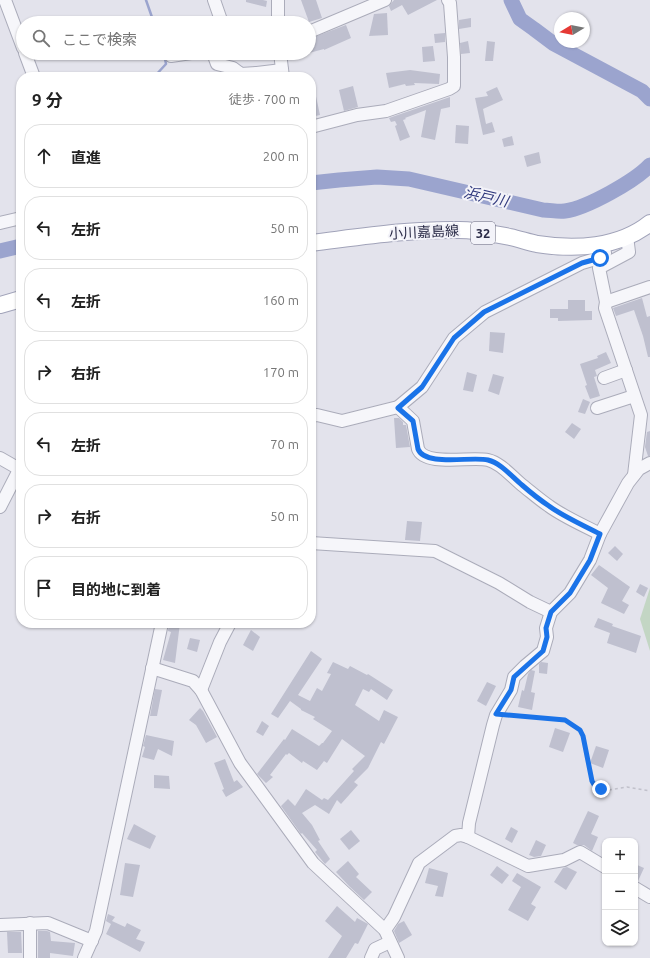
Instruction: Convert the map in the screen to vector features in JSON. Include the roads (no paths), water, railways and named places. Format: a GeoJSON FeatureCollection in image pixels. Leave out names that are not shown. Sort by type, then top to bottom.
{"type":"FeatureCollection","features":[{"type":"Feature","properties":{"kind":"main road","name":"小川嘉島線"},"geometry":{"type":"LineString","coordinates":[[316,242],[412,230],[462,230],[511,237],[535,244],[560,247],[597,246],[604,249],[627,239],[650,223]]}},
{"type":"Feature","properties":{"kind":"main road"},"geometry":{"type":"LineString","coordinates":[[0,306],[16,301]]}},
{"type":"Feature","properties":{"kind":"street"},"geometry":{"type":"LineString","coordinates":[[5,0],[16,29]]}},
{"type":"Feature","properties":{"kind":"street"},"geometry":{"type":"LineString","coordinates":[[214,0],[220,16]]}},
{"type":"Feature","properties":{"kind":"street"},"geometry":{"type":"LineString","coordinates":[[278,0],[278,16]]}},
{"type":"Feature","properties":{"kind":"street"},"geometry":{"type":"LineString","coordinates":[[316,29],[386,0]]}},
{"type":"Feature","properties":{"kind":"street"},"geometry":{"type":"LineString","coordinates":[[316,126],[358,115],[386,111],[454,86],[454,57],[450,3],[448,0]]}},
{"type":"Feature","properties":{"kind":"street"},"geometry":{"type":"LineString","coordinates":[[28,60],[32,72]]}},
{"type":"Feature","properties":{"kind":"street"},"geometry":{"type":"LineString","coordinates":[[216,60],[217,64],[233,68],[238,72]]}},
{"type":"Feature","properties":{"kind":"street"},"geometry":{"type":"LineString","coordinates":[[281,60],[283,72]]}},
{"type":"Feature","properties":{"kind":"street"},"geometry":{"type":"LineString","coordinates":[[0,223],[16,219]]}},
{"type":"Feature","properties":{"kind":"street"},"geometry":{"type":"LineString","coordinates":[[627,239],[630,252],[599,268],[606,308],[634,396],[645,423],[634,475]]}},
{"type":"Feature","properties":{"kind":"street"},"geometry":{"type":"LineString","coordinates":[[316,415],[342,421],[398,408],[422,387],[454,338],[484,312],[582,263],[600,258],[604,249]]}},
{"type":"Feature","properties":{"kind":"street"},"geometry":{"type":"LineString","coordinates":[[606,302],[650,287]]}},
{"type":"Feature","properties":{"kind":"street"},"geometry":{"type":"LineString","coordinates":[[604,378],[626,370]]}},
{"type":"Feature","properties":{"kind":"street"},"geometry":{"type":"LineString","coordinates":[[597,408],[634,396]]}},
{"type":"Feature","properties":{"kind":"street"},"geometry":{"type":"LineString","coordinates":[[398,408],[413,421],[418,449],[424,456],[442,460],[488,460],[506,470],[550,507],[600,534]]}},
{"type":"Feature","properties":{"kind":"street"},"geometry":{"type":"LineString","coordinates":[[0,458],[16,466]]}},
{"type":"Feature","properties":{"kind":"street"},"geometry":{"type":"LineString","coordinates":[[468,837],[469,822],[496,714],[511,690],[514,677],[543,651],[547,637],[546,628],[551,612],[570,593],[590,560],[600,534],[628,483],[639,469],[650,463]]}},
{"type":"Feature","properties":{"kind":"street"},"geometry":{"type":"LineString","coordinates":[[0,507],[16,476]]}},
{"type":"Feature","properties":{"kind":"street"},"geometry":{"type":"LineString","coordinates":[[316,543],[435,551],[499,583],[530,602],[551,612]]}},
{"type":"Feature","properties":{"kind":"street"},"geometry":{"type":"LineString","coordinates":[[84,958],[96,931],[161,628]]}},
{"type":"Feature","properties":{"kind":"street"},"geometry":{"type":"LineString","coordinates":[[201,690],[220,642],[227,628]]}},
{"type":"Feature","properties":{"kind":"street"},"geometry":{"type":"LineString","coordinates":[[152,668],[193,681],[201,690],[240,763],[313,863],[385,930],[398,958]]}},
{"type":"Feature","properties":{"kind":"street"},"geometry":{"type":"LineString","coordinates":[[385,930],[394,917],[420,864],[455,836],[461,835],[468,837],[528,866],[564,860],[580,852],[602,865]]}},
{"type":"Feature","properties":{"kind":"street"},"geometry":{"type":"LineString","coordinates":[[638,890],[650,897]]}},
{"type":"Feature","properties":{"kind":"street"},"geometry":{"type":"LineString","coordinates":[[0,925],[48,923],[92,941]]}},
{"type":"Feature","properties":{"kind":"street"},"geometry":{"type":"LineString","coordinates":[[30,924],[30,958]]}},
{"type":"Feature","properties":{"kind":"street"},"geometry":{"type":"LineString","coordinates":[[371,958],[375,949],[390,942]]}},
{"type":"Feature","properties":{"kind":"waterway"},"geometry":{"type":"LineString","coordinates":[[146,0],[152,16]]}},
{"type":"Feature","properties":{"kind":"waterway","name":"浜戸川"},"geometry":{"type":"LineString","coordinates":[[511,0],[520,19],[554,44],[642,91],[650,99]]}},
{"type":"Feature","properties":{"kind":"waterway"},"geometry":{"type":"LineString","coordinates":[[159,72],[166,64],[165,60]]}},
{"type":"Feature","properties":{"kind":"waterway","name":"浜戸川"},"geometry":{"type":"LineString","coordinates":[[316,182],[377,177],[409,179],[543,210],[562,211],[585,205],[610,193],[633,179],[650,165]]}},
{"type":"Feature","properties":{"kind":"waterway","name":"浜戸川"},"geometry":{"type":"LineString","coordinates":[[0,251],[16,247]]}}]}
